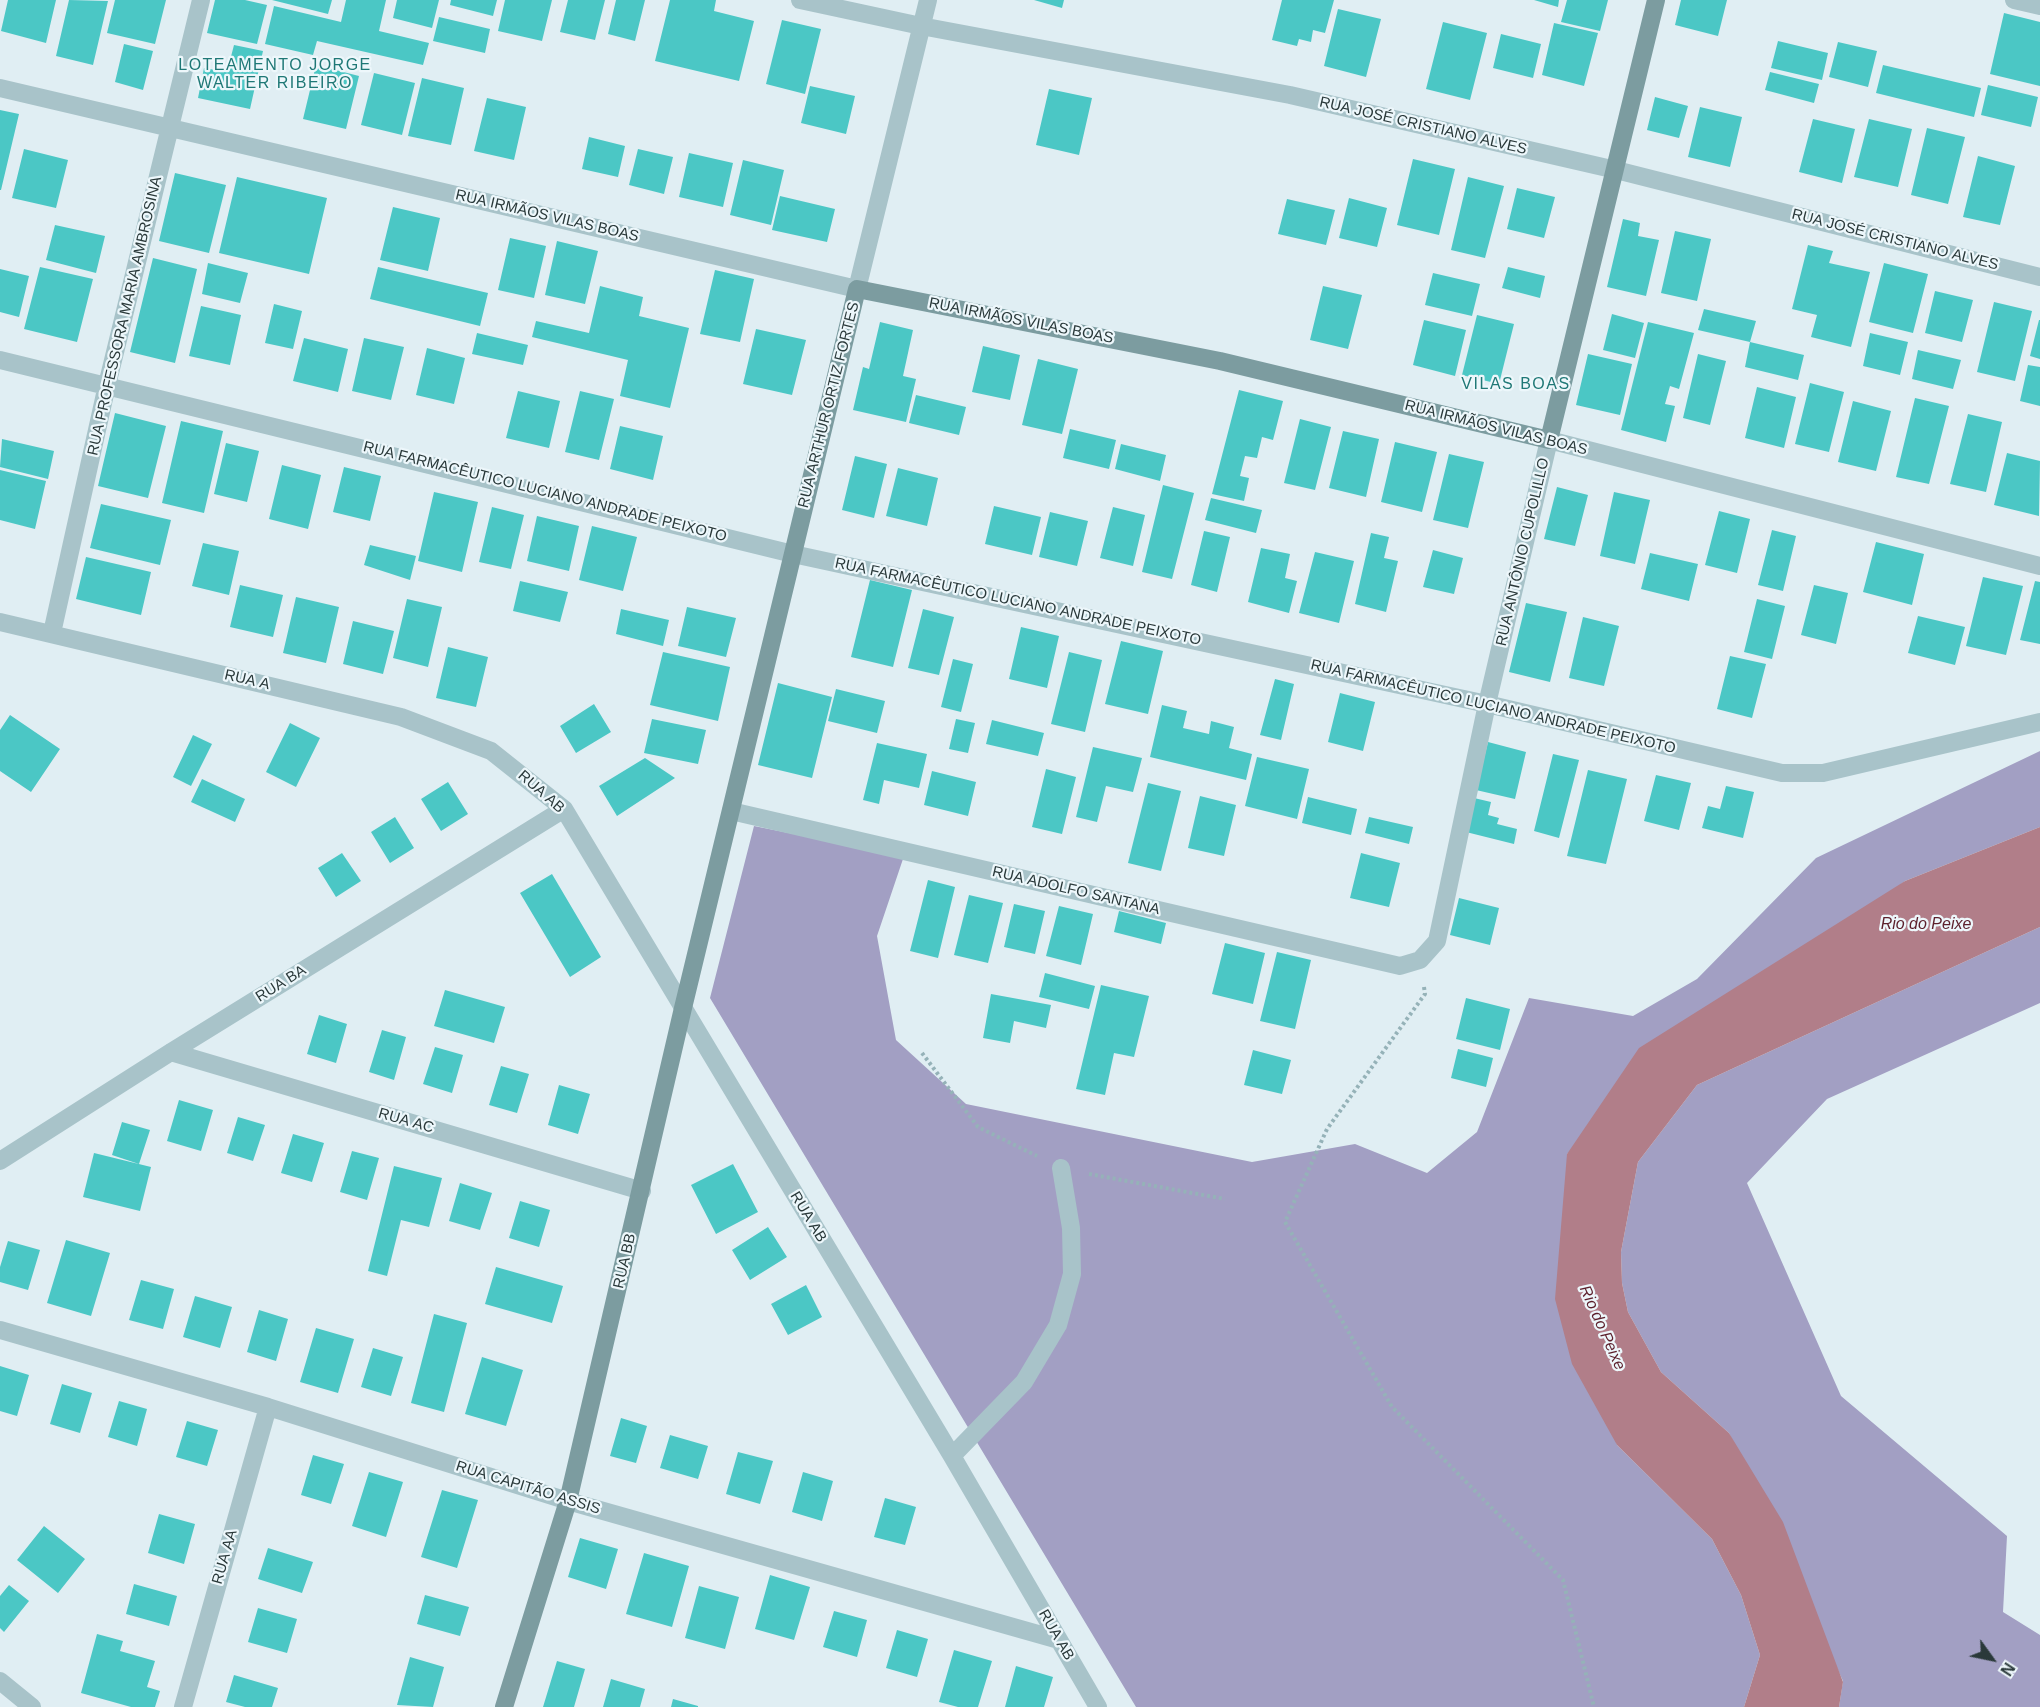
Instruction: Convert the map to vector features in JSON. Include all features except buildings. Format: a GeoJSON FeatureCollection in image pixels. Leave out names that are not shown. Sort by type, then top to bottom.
{"type":"FeatureCollection","features":[{"type":"Feature","properties":{"kind":"street","name":"RUA PROFESSORA MARIA AMBROSINA"},"geometry":{"type":"LineString","coordinates":[[52,633],[108,385],[201,0]]}},
{"type":"Feature","properties":{"kind":"street","name":"RUA JOSÉ CRISTIANO ALVES"},"geometry":{"type":"LineString","coordinates":[[800,0],[921,26],[1290,95],[1616,170],[2040,276]]}},
{"type":"Feature","properties":{"kind":"street","name":"RUA ARTHUR ORTIZ FORTES"},"geometry":{"type":"LineString","coordinates":[[731,811],[928,0]]}},
{"type":"Feature","properties":{"kind":"street","name":"RUA ANTÔNIO CUPOLILLO"},"geometry":{"type":"LineString","coordinates":[[1420,960],[1437,941],[1487,704],[1656,0]]}},
{"type":"Feature","properties":{"kind":"street"},"geometry":{"type":"LineString","coordinates":[[2013,0],[2040,6]]}},
{"type":"Feature","properties":{"kind":"street","name":"RUA IRMÃOS VILAS BOAS"},"geometry":{"type":"LineString","coordinates":[[0,88],[857,289],[1220,361],[1549,440],[2040,566]]}},
{"type":"Feature","properties":{"kind":"street","name":"RUA FARMACÊUTICO LUCIANO ANDRADE PEIXOTO"},"geometry":{"type":"LineString","coordinates":[[0,360],[793,554],[1487,704],[1782,773],[1823,773],[2040,722]]}},
{"type":"Feature","properties":{"kind":"street","name":"RUA A"},"geometry":{"type":"LineString","coordinates":[[0,622],[401,717],[490,751]]}},
{"type":"Feature","properties":{"kind":"street","name":"RUA AB"},"geometry":{"type":"LineString","coordinates":[[490,751],[564,809],[952,1456],[1098,1707]]}},
{"type":"Feature","properties":{"kind":"street","name":"RUA BA"},"geometry":{"type":"LineString","coordinates":[[0,1161],[171,1052],[564,809]]}},
{"type":"Feature","properties":{"kind":"street","name":"RUA ADOLFO SANTANA"},"geometry":{"type":"LineString","coordinates":[[731,811],[1400,966],[1420,960]]}},
{"type":"Feature","properties":{"kind":"street","name":"RUA BB"},"geometry":{"type":"LineString","coordinates":[[504,1707],[568,1501],[731,811]]}},
{"type":"Feature","properties":{"kind":"street","name":"RUA AC"},"geometry":{"type":"LineString","coordinates":[[171,1052],[642,1191]]}},
{"type":"Feature","properties":{"kind":"street"},"geometry":{"type":"LineString","coordinates":[[952,1456],[1024,1382],[1058,1325],[1072,1274],[1071,1228],[1061,1168]]}},
{"type":"Feature","properties":{"kind":"street","name":"RUA CAPITÃO ASSIS"},"geometry":{"type":"LineString","coordinates":[[0,1330],[268,1407],[568,1501],[1059,1640]]}},
{"type":"Feature","properties":{"kind":"street","name":"RUA AA"},"geometry":{"type":"LineString","coordinates":[[183,1707],[268,1407]]}},
{"type":"Feature","properties":{"kind":"street"},"geometry":{"type":"LineString","coordinates":[[0,1681],[32,1707]]}},
{"type":"Feature","properties":{"kind":"path"},"geometry":{"type":"LineString","coordinates":[[1420,960],[1425,994],[1327,1129],[1285,1222],[1392,1407],[1563,1580],[1594,1707]]}},
{"type":"Feature","properties":{"kind":"shaded area"},"geometry":{"type":"Polygon","coordinates":[[[2040,751],[2040,827],[1905,881],[1567,1154],[1617,1445],[1712,1539],[1741,1595],[1760,1655],[1744,1707],[1136,1707],[710,998],[754,826],[904,856],[877,936],[896,1040],[966,1104],[1252,1162],[1355,1144],[1427,1173],[1477,1132],[1529,998],[1633,1016],[1697,979],[1816,858],[2040,751]]]}},
{"type":"Feature","properties":{"kind":"shaded area"},"geometry":{"type":"Polygon","coordinates":[[[2040,927],[2040,1003],[1827,1099],[1747,1183],[1841,1396],[2007,1536],[2003,1612],[2040,1635],[2040,1707],[1839,1707],[1843,1681],[1729,1433],[1661,1372],[1628,1312],[1622,1283],[1621,1252],[1638,1162],[1697,1085],[2040,927]]]}},
{"type":"Feature","properties":{"kind":"water","name":"Rio do Peixe"},"geometry":{"type":"Polygon","coordinates":[[[2040,827],[2040,927],[1697,1085],[1638,1162],[1621,1252],[1622,1283],[1628,1312],[1661,1372],[1729,1433],[1783,1522],[1843,1682],[1839,1707],[1744,1707],[1760,1655],[1741,1595],[1712,1539],[1617,1445],[1572,1364],[1555,1299],[1567,1154],[1639,1048],[1905,881],[2040,827]]]}},
{"type":"Feature","properties":{"kind":"district","name":"LOTEAMENTO JORGE WALTER RIBEIRO"},"geometry":{"type":"Point","coordinates":[275,75]}},
{"type":"Feature","properties":{"kind":"district","name":"VILAS BOAS"},"geometry":{"type":"Point","coordinates":[1516,385]}}]}
